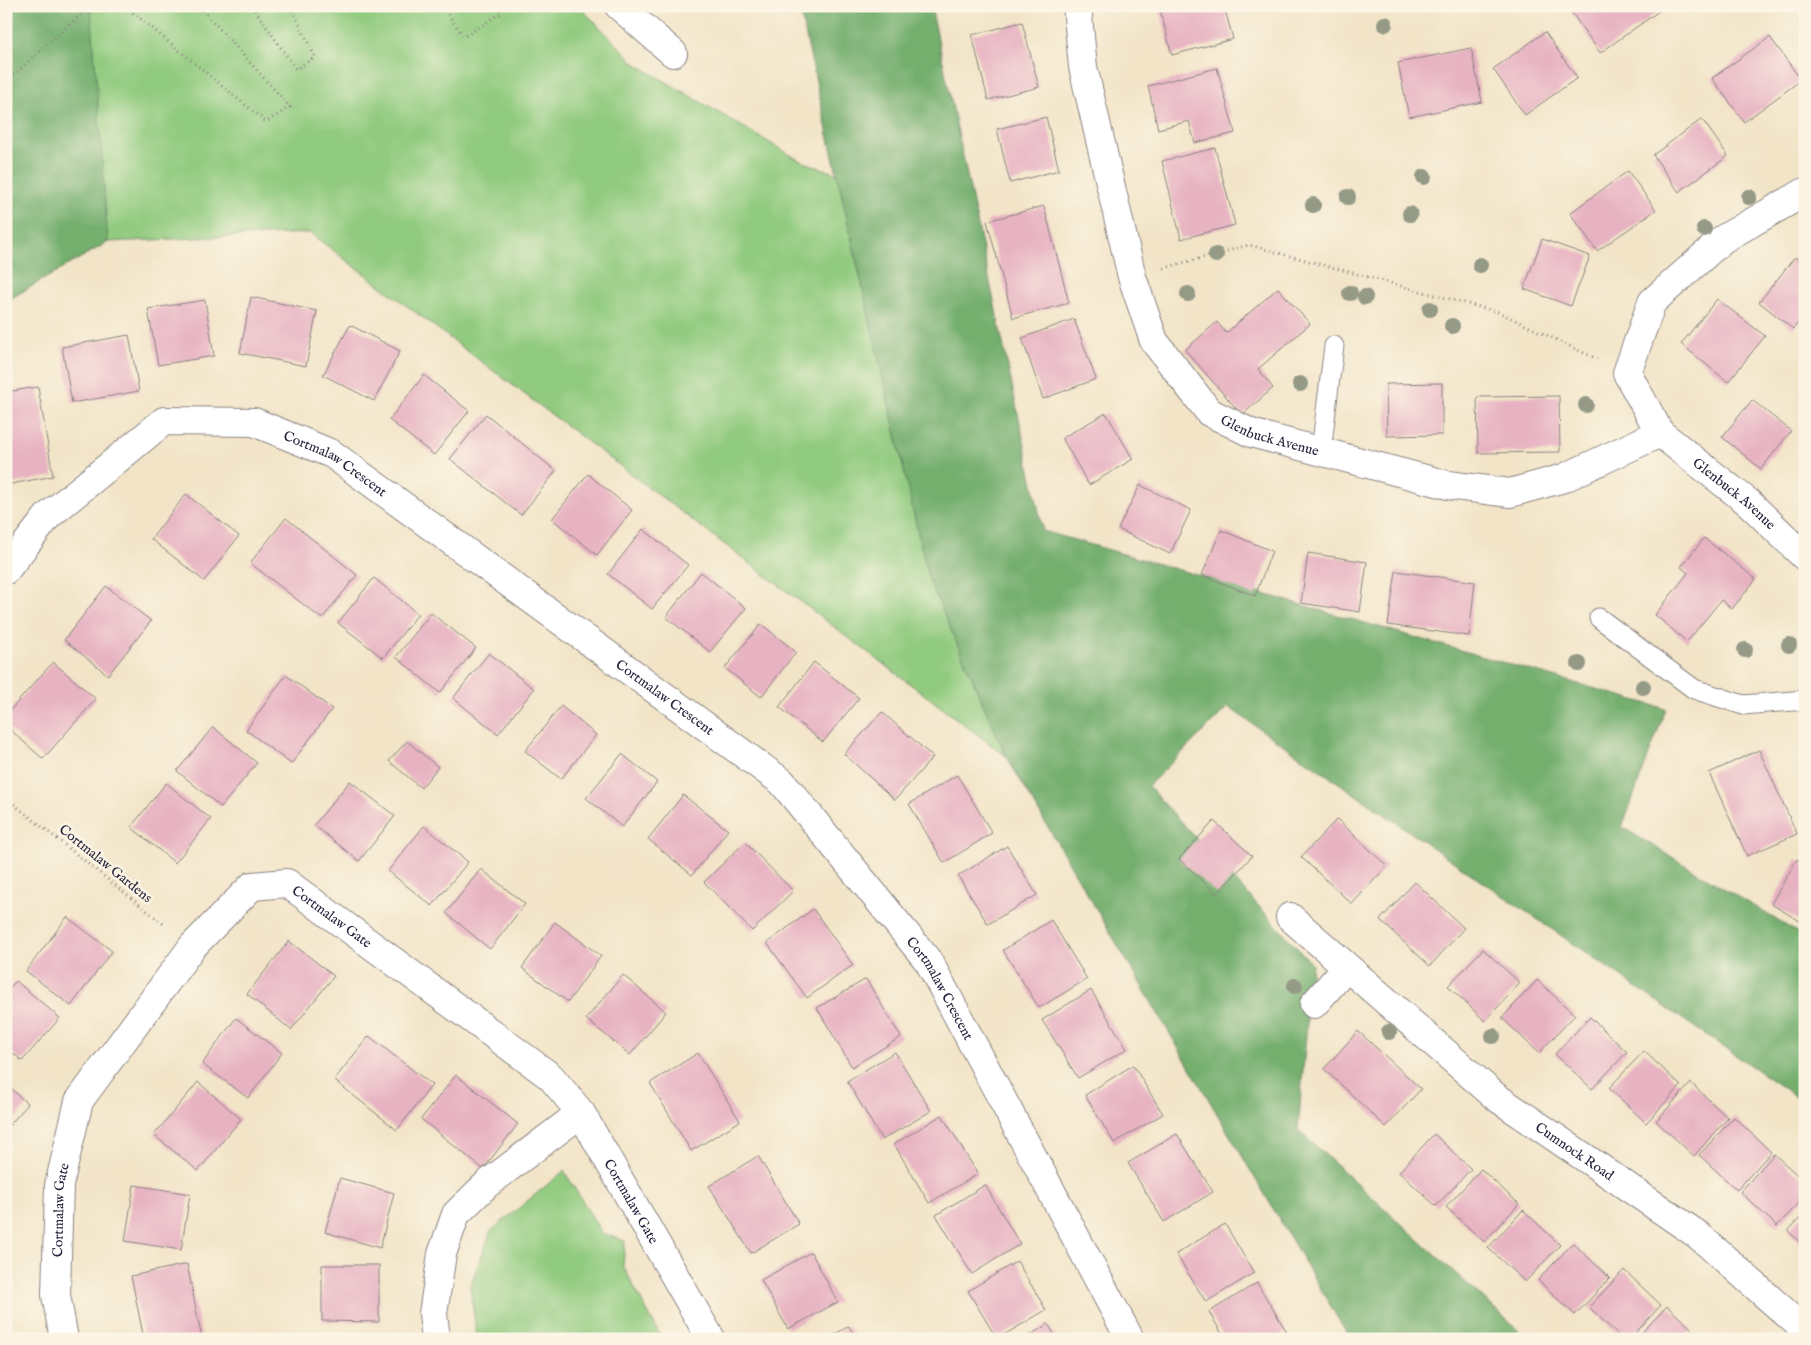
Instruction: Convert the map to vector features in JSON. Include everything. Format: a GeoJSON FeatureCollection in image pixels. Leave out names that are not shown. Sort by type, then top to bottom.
{"type":"FeatureCollection","features":[{"type":"Feature","properties":{"kind":"street"},"geometry":{"type":"LineString","coordinates":[[619,6],[673,53]]}},
{"type":"Feature","properties":{"kind":"street","name":"Glenbuck Avenue"},"geometry":{"type":"LineString","coordinates":[[1077,6],[1083,67],[1132,277],[1154,341],[1209,412],[1251,433],[1321,452],[1448,484],[1510,493],[1564,478],[1660,433]]}},
{"type":"Feature","properties":{"kind":"street"},"geometry":{"type":"LineString","coordinates":[[1627,373],[1652,302],[1722,239],[1805,192]]}},
{"type":"Feature","properties":{"kind":"street","name":"Glenbuck Avenue"},"geometry":{"type":"LineString","coordinates":[[1627,373],[1660,433],[1749,503],[1805,557]]}},
{"type":"Feature","properties":{"kind":"street","name":"Cortmalaw Crescent"},"geometry":{"type":"LineString","coordinates":[[6,570],[48,516],[164,421],[254,422],[332,454],[782,782],[929,962],[1130,1339]]}},
{"type":"Feature","properties":{"kind":"street","name":"Cortmalaw Gate"},"geometry":{"type":"LineString","coordinates":[[64,1339],[56,1295],[59,1185],[79,1101],[192,947],[252,886],[287,883],[552,1077],[581,1113],[711,1339]]}},
{"type":"Feature","properties":{"kind":"street","name":"Cumnock Road"},"geometry":{"type":"LineString","coordinates":[[1290,917],[1346,968],[1496,1097],[1698,1235],[1805,1330]]}},
{"type":"Feature","properties":{"kind":"street"},"geometry":{"type":"LineString","coordinates":[[1314,1004],[1346,968]]}},
{"type":"Feature","properties":{"kind":"street"},"geometry":{"type":"LineString","coordinates":[[436,1339],[433,1314],[442,1254],[456,1214],[487,1184],[581,1113]]}},
{"type":"Feature","properties":{"kind":"lane"},"geometry":{"type":"LineString","coordinates":[[1321,452],[1334,346]]}},
{"type":"Feature","properties":{"kind":"lane"},"geometry":{"type":"LineString","coordinates":[[1599,618],[1694,689],[1743,705],[1805,700]]}},
{"type":"Feature","properties":{"kind":"path"},"geometry":{"type":"LineString","coordinates":[[6,82],[90,6]]}},
{"type":"Feature","properties":{"kind":"path"},"geometry":{"type":"LineString","coordinates":[[125,6],[266,122],[290,107],[199,6]]}},
{"type":"Feature","properties":{"kind":"path"},"geometry":{"type":"LineString","coordinates":[[252,6],[296,69],[315,57],[291,6]]}},
{"type":"Feature","properties":{"kind":"path"},"geometry":{"type":"LineString","coordinates":[[442,6],[464,37],[501,13],[498,6]]}},
{"type":"Feature","properties":{"kind":"path"},"geometry":{"type":"LineString","coordinates":[[1132,277],[1249,245],[1369,275],[1498,312],[1627,373]]}},
{"type":"Feature","properties":{"kind":"path","name":"Cortmalaw Gardens"},"geometry":{"type":"LineString","coordinates":[[6,798],[192,947]]}},
{"type":"Feature","properties":{"kind":"green space"},"geometry":{"type":"Polygon","coordinates":[[[6,6],[579,6],[636,64],[799,160],[837,174],[928,577],[1006,756],[310,233],[108,242],[6,301],[6,6]]]}},
{"type":"Feature","properties":{"kind":"green space"},"geometry":{"type":"Polygon","coordinates":[[[6,6],[91,6],[108,242],[6,301],[6,6]]]}},
{"type":"Feature","properties":{"kind":"green space"},"geometry":{"type":"Polygon","coordinates":[[[799,6],[931,6],[1043,531],[1666,709],[1622,827],[1805,937],[1805,1103],[1228,707],[1148,786],[1312,964],[1298,1130],[1528,1339],[1350,1339],[1006,756],[928,577],[799,6]]]}},
{"type":"Feature","properties":{"kind":"green space"},"geometry":{"type":"Polygon","coordinates":[[[564,1171],[602,1233],[625,1241],[623,1266],[662,1339],[477,1339],[470,1286],[491,1231],[564,1171]]]}},
{"type":"Feature","properties":{"kind":"building"},"geometry":{"type":"Polygon","coordinates":[[[1159,6],[1224,6],[1233,39],[1172,55],[1159,6]]]}},
{"type":"Feature","properties":{"kind":"building"},"geometry":{"type":"Polygon","coordinates":[[[1567,6],[1666,6],[1600,53],[1567,6]]]}},
{"type":"Feature","properties":{"kind":"building"},"geometry":{"type":"Polygon","coordinates":[[[1022,22],[1039,87],[988,100],[972,35],[1022,22]]]}},
{"type":"Feature","properties":{"kind":"building"},"geometry":{"type":"Polygon","coordinates":[[[1545,32],[1577,78],[1525,115],[1493,69],[1545,32]]]}},
{"type":"Feature","properties":{"kind":"building"},"geometry":{"type":"Polygon","coordinates":[[[1770,37],[1801,80],[1744,122],[1712,78],[1770,37]]]}},
{"type":"Feature","properties":{"kind":"building"},"geometry":{"type":"Polygon","coordinates":[[[1471,48],[1482,102],[1409,117],[1398,63],[1471,48]]]}},
{"type":"Feature","properties":{"kind":"building"},"geometry":{"type":"Polygon","coordinates":[[[1217,68],[1235,133],[1195,143],[1189,121],[1158,129],[1148,86],[1217,68]]]}},
{"type":"Feature","properties":{"kind":"building"},"geometry":{"type":"Polygon","coordinates":[[[1046,117],[1059,170],[1010,183],[997,129],[1046,117]]]}},
{"type":"Feature","properties":{"kind":"building"},"geometry":{"type":"Polygon","coordinates":[[[1702,119],[1728,156],[1679,192],[1653,155],[1702,119]]]}},
{"type":"Feature","properties":{"kind":"building"},"geometry":{"type":"Polygon","coordinates":[[[1215,148],[1235,225],[1181,239],[1162,161],[1215,148]]]}},
{"type":"Feature","properties":{"kind":"building"},"geometry":{"type":"Polygon","coordinates":[[[1628,171],[1656,210],[1597,251],[1570,213],[1628,171]]]}},
{"type":"Feature","properties":{"kind":"building"},"geometry":{"type":"Polygon","coordinates":[[[1044,206],[1069,303],[1013,318],[987,221],[1044,206]]]}},
{"type":"Feature","properties":{"kind":"building"},"geometry":{"type":"Polygon","coordinates":[[[1542,239],[1590,256],[1571,306],[1524,289],[1542,239]]]}},
{"type":"Feature","properties":{"kind":"building"},"geometry":{"type":"Polygon","coordinates":[[[1795,257],[1805,265],[1805,315],[1793,329],[1759,302],[1795,257]]]}},
{"type":"Feature","properties":{"kind":"building"},"geometry":{"type":"Polygon","coordinates":[[[1278,288],[1310,324],[1258,369],[1273,388],[1242,415],[1185,350],[1217,322],[1226,333],[1278,288]]]}},
{"type":"Feature","properties":{"kind":"building"},"geometry":{"type":"Polygon","coordinates":[[[251,297],[317,311],[306,366],[240,353],[251,297]]]}},
{"type":"Feature","properties":{"kind":"building"},"geometry":{"type":"Polygon","coordinates":[[[1717,299],[1765,336],[1728,382],[1681,344],[1717,299]]]}},
{"type":"Feature","properties":{"kind":"building"},"geometry":{"type":"Polygon","coordinates":[[[205,300],[214,356],[158,365],[148,309],[205,300]]]}},
{"type":"Feature","properties":{"kind":"building"},"geometry":{"type":"Polygon","coordinates":[[[1074,319],[1096,379],[1043,399],[1022,338],[1074,319]]]}},
{"type":"Feature","properties":{"kind":"building"},"geometry":{"type":"Polygon","coordinates":[[[350,325],[400,351],[374,401],[323,375],[350,325]]]}},
{"type":"Feature","properties":{"kind":"building"},"geometry":{"type":"Polygon","coordinates":[[[129,335],[139,391],[72,403],[62,347],[129,335]]]}},
{"type":"Feature","properties":{"kind":"building"},"geometry":{"type":"Polygon","coordinates":[[[424,375],[469,411],[434,455],[389,420],[424,375]]]}},
{"type":"Feature","properties":{"kind":"building"},"geometry":{"type":"Polygon","coordinates":[[[1442,383],[1442,435],[1387,436],[1386,384],[1442,383]]]}},
{"type":"Feature","properties":{"kind":"building"},"geometry":{"type":"Polygon","coordinates":[[[38,387],[53,476],[6,485],[6,392],[38,387]]]}},
{"type":"Feature","properties":{"kind":"building"},"geometry":{"type":"Polygon","coordinates":[[[1559,396],[1560,452],[1478,453],[1477,397],[1559,396]]]}},
{"type":"Feature","properties":{"kind":"building"},"geometry":{"type":"Polygon","coordinates":[[[1752,400],[1791,431],[1761,469],[1722,437],[1752,400]]]}},
{"type":"Feature","properties":{"kind":"building"},"geometry":{"type":"Polygon","coordinates":[[[1106,413],[1133,459],[1089,485],[1062,438],[1106,413]]]}},
{"type":"Feature","properties":{"kind":"building"},"geometry":{"type":"Polygon","coordinates":[[[486,414],[556,471],[521,515],[450,459],[486,414]]]}},
{"type":"Feature","properties":{"kind":"building"},"geometry":{"type":"Polygon","coordinates":[[[588,474],[632,510],[597,555],[552,519],[588,474]]]}},
{"type":"Feature","properties":{"kind":"building"},"geometry":{"type":"Polygon","coordinates":[[[1140,485],[1191,510],[1170,554],[1118,529],[1140,485]]]}},
{"type":"Feature","properties":{"kind":"building"},"geometry":{"type":"Polygon","coordinates":[[[186,494],[239,536],[204,581],[151,539],[186,494]]]}},
{"type":"Feature","properties":{"kind":"building"},"geometry":{"type":"Polygon","coordinates":[[[286,518],[357,575],[322,619],[250,563],[286,518]]]}},
{"type":"Feature","properties":{"kind":"building"},"geometry":{"type":"Polygon","coordinates":[[[643,529],[688,565],[652,609],[608,574],[643,529]]]}},
{"type":"Feature","properties":{"kind":"building"},"geometry":{"type":"Polygon","coordinates":[[[1221,530],[1272,551],[1255,596],[1202,575],[1221,530]]]}},
{"type":"Feature","properties":{"kind":"building"},"geometry":{"type":"Polygon","coordinates":[[[1704,538],[1756,579],[1732,609],[1721,600],[1687,642],[1655,615],[1688,573],[1681,567],[1704,538]]]}},
{"type":"Feature","properties":{"kind":"building"},"geometry":{"type":"Polygon","coordinates":[[[1308,553],[1367,562],[1360,612],[1301,603],[1308,553]]]}},
{"type":"Feature","properties":{"kind":"building"},"geometry":{"type":"Polygon","coordinates":[[[1396,571],[1475,582],[1469,636],[1388,625],[1396,571]]]}},
{"type":"Feature","properties":{"kind":"building"},"geometry":{"type":"Polygon","coordinates":[[[701,572],[746,608],[710,652],[666,617],[701,572]]]}},
{"type":"Feature","properties":{"kind":"building"},"geometry":{"type":"Polygon","coordinates":[[[374,578],[418,614],[383,658],[338,623],[374,578]]]}},
{"type":"Feature","properties":{"kind":"building"},"geometry":{"type":"Polygon","coordinates":[[[106,586],[151,621],[108,675],[64,640],[106,586]]]}},
{"type":"Feature","properties":{"kind":"building"},"geometry":{"type":"Polygon","coordinates":[[[431,613],[476,648],[440,693],[396,657],[431,613]]]}},
{"type":"Feature","properties":{"kind":"building"},"geometry":{"type":"Polygon","coordinates":[[[761,624],[796,652],[761,697],[725,668],[761,624]]]}},
{"type":"Feature","properties":{"kind":"building"},"geometry":{"type":"Polygon","coordinates":[[[489,653],[534,689],[498,734],[453,698],[489,653]]]}},
{"type":"Feature","properties":{"kind":"building"},"geometry":{"type":"Polygon","coordinates":[[[53,662],[96,699],[43,759],[6,726],[6,715],[53,662]]]}},
{"type":"Feature","properties":{"kind":"building"},"geometry":{"type":"Polygon","coordinates":[[[814,662],[859,698],[823,742],[779,707],[814,662]]]}},
{"type":"Feature","properties":{"kind":"building"},"geometry":{"type":"Polygon","coordinates":[[[286,675],[332,709],[291,764],[246,730],[286,675]]]}},
{"type":"Feature","properties":{"kind":"building"},"geometry":{"type":"Polygon","coordinates":[[[561,706],[596,735],[561,779],[525,751],[561,706]]]}},
{"type":"Feature","properties":{"kind":"building"},"geometry":{"type":"Polygon","coordinates":[[[882,712],[933,757],[895,800],[844,754],[882,712]]]}},
{"type":"Feature","properties":{"kind":"building"},"geometry":{"type":"Polygon","coordinates":[[[213,727],[257,763],[221,807],[177,771],[213,727]]]}},
{"type":"Feature","properties":{"kind":"building"},"geometry":{"type":"Polygon","coordinates":[[[407,741],[438,767],[421,788],[389,761],[407,741]]]}},
{"type":"Feature","properties":{"kind":"building"},"geometry":{"type":"Polygon","coordinates":[[[1759,750],[1797,834],[1747,856],[1709,773],[1759,750]]]}},
{"type":"Feature","properties":{"kind":"building"},"geometry":{"type":"Polygon","coordinates":[[[622,754],[657,782],[622,827],[586,798],[622,754]]]}},
{"type":"Feature","properties":{"kind":"building"},"geometry":{"type":"Polygon","coordinates":[[[957,775],[992,833],[944,863],[909,804],[957,775]]]}},
{"type":"Feature","properties":{"kind":"building"},"geometry":{"type":"Polygon","coordinates":[[[350,781],[395,816],[359,861],[314,825],[350,781]]]}},
{"type":"Feature","properties":{"kind":"building"},"geometry":{"type":"Polygon","coordinates":[[[166,783],[211,819],[175,863],[131,827],[166,783]]]}},
{"type":"Feature","properties":{"kind":"building"},"geometry":{"type":"Polygon","coordinates":[[[683,795],[728,830],[692,875],[648,839],[683,795]]]}},
{"type":"Feature","properties":{"kind":"building"},"geometry":{"type":"Polygon","coordinates":[[[1337,819],[1387,866],[1352,904],[1301,857],[1337,819]]]}},
{"type":"Feature","properties":{"kind":"building"},"geometry":{"type":"Polygon","coordinates":[[[1214,821],[1252,856],[1217,894],[1179,859],[1214,821]]]}},
{"type":"Feature","properties":{"kind":"building"},"geometry":{"type":"Polygon","coordinates":[[[424,826],[468,862],[432,906],[388,871],[424,826]]]}},
{"type":"Feature","properties":{"kind":"building"},"geometry":{"type":"Polygon","coordinates":[[[745,842],[793,891],[752,931],[704,882],[745,842]]]}},
{"type":"Feature","properties":{"kind":"building"},"geometry":{"type":"Polygon","coordinates":[[[1007,846],[1037,895],[988,924],[958,876],[1007,846]]]}},
{"type":"Feature","properties":{"kind":"building"},"geometry":{"type":"Polygon","coordinates":[[[1797,859],[1805,864],[1805,924],[1771,904],[1797,859]]]}},
{"type":"Feature","properties":{"kind":"building"},"geometry":{"type":"Polygon","coordinates":[[[481,869],[525,904],[490,949],[446,913],[481,869]]]}},
{"type":"Feature","properties":{"kind":"building"},"geometry":{"type":"Polygon","coordinates":[[[1415,882],[1464,928],[1430,966],[1380,920],[1415,882]]]}},
{"type":"Feature","properties":{"kind":"building"},"geometry":{"type":"Polygon","coordinates":[[[813,909],[853,965],[807,998],[767,943],[813,909]]]}},
{"type":"Feature","properties":{"kind":"building"},"geometry":{"type":"Polygon","coordinates":[[[67,917],[112,951],[71,1006],[26,971],[67,917]]]}},
{"type":"Feature","properties":{"kind":"building"},"geometry":{"type":"Polygon","coordinates":[[[1051,920],[1087,979],[1039,1008],[1003,950],[1051,920]]]}},
{"type":"Feature","properties":{"kind":"building"},"geometry":{"type":"Polygon","coordinates":[[[555,922],[601,956],[568,1002],[522,968],[555,922]]]}},
{"type":"Feature","properties":{"kind":"building"},"geometry":{"type":"Polygon","coordinates":[[[289,941],[334,976],[291,1030],[247,994],[289,941]]]}},
{"type":"Feature","properties":{"kind":"building"},"geometry":{"type":"Polygon","coordinates":[[[1483,949],[1520,983],[1485,1021],[1448,986],[1483,949]]]}},
{"type":"Feature","properties":{"kind":"building"},"geometry":{"type":"Polygon","coordinates":[[[623,975],[666,1012],[630,1055],[586,1019],[623,975]]]}},
{"type":"Feature","properties":{"kind":"building"},"geometry":{"type":"Polygon","coordinates":[[[866,979],[901,1037],[852,1067],[817,1008],[866,979]]]}},
{"type":"Feature","properties":{"kind":"building"},"geometry":{"type":"Polygon","coordinates":[[[1537,980],[1575,1015],[1539,1053],[1502,1018],[1537,980]]]}},
{"type":"Feature","properties":{"kind":"building"},"geometry":{"type":"Polygon","coordinates":[[[16,981],[60,1018],[22,1061],[6,1047],[6,992],[16,981]]]}},
{"type":"Feature","properties":{"kind":"building"},"geometry":{"type":"Polygon","coordinates":[[[1091,990],[1127,1049],[1078,1078],[1042,1020],[1091,990]]]}},
{"type":"Feature","properties":{"kind":"building"},"geometry":{"type":"Polygon","coordinates":[[[1590,1017],[1627,1052],[1592,1089],[1555,1054],[1590,1017]]]}},
{"type":"Feature","properties":{"kind":"building"},"geometry":{"type":"Polygon","coordinates":[[[236,1018],[282,1053],[248,1098],[202,1064],[236,1018]]]}},
{"type":"Feature","properties":{"kind":"building"},"geometry":{"type":"Polygon","coordinates":[[[1358,1031],[1421,1089],[1386,1127],[1324,1069],[1358,1031]]]}},
{"type":"Feature","properties":{"kind":"building"},"geometry":{"type":"Polygon","coordinates":[[[369,1036],[432,1085],[397,1130],[334,1080],[369,1036]]]}},
{"type":"Feature","properties":{"kind":"building"},"geometry":{"type":"Polygon","coordinates":[[[1644,1051],[1681,1086],[1646,1123],[1609,1088],[1644,1051]]]}},
{"type":"Feature","properties":{"kind":"building"},"geometry":{"type":"Polygon","coordinates":[[[895,1052],[931,1111],[882,1140],[847,1081],[895,1052]]]}},
{"type":"Feature","properties":{"kind":"building"},"geometry":{"type":"Polygon","coordinates":[[[698,1053],[740,1121],[691,1151],[650,1083],[698,1053]]]}},
{"type":"Feature","properties":{"kind":"building"},"geometry":{"type":"Polygon","coordinates":[[[1133,1065],[1163,1114],[1114,1143],[1085,1095],[1133,1065]]]}},
{"type":"Feature","properties":{"kind":"building"},"geometry":{"type":"Polygon","coordinates":[[[456,1075],[518,1124],[483,1169],[421,1119],[456,1075]]]}},
{"type":"Feature","properties":{"kind":"building"},"geometry":{"type":"Polygon","coordinates":[[[198,1082],[241,1119],[198,1171],[154,1135],[198,1082]]]}},
{"type":"Feature","properties":{"kind":"building"},"geometry":{"type":"Polygon","coordinates":[[[1691,1083],[1728,1118],[1694,1156],[1656,1121],[1691,1083]]]}},
{"type":"Feature","properties":{"kind":"building"},"geometry":{"type":"Polygon","coordinates":[[[6,1084],[28,1104],[6,1129],[6,1084]]]}},
{"type":"Feature","properties":{"kind":"building"},"geometry":{"type":"Polygon","coordinates":[[[942,1115],[978,1174],[929,1203],[894,1144],[942,1115]]]}},
{"type":"Feature","properties":{"kind":"building"},"geometry":{"type":"Polygon","coordinates":[[[1734,1117],[1771,1152],[1737,1190],[1699,1155],[1734,1117]]]}},
{"type":"Feature","properties":{"kind":"building"},"geometry":{"type":"Polygon","coordinates":[[[1177,1134],[1213,1192],[1164,1222],[1128,1163],[1177,1134]]]}},
{"type":"Feature","properties":{"kind":"building"},"geometry":{"type":"Polygon","coordinates":[[[1434,1134],[1471,1169],[1436,1206],[1399,1172],[1434,1134]]]}},
{"type":"Feature","properties":{"kind":"building"},"geometry":{"type":"Polygon","coordinates":[[[1774,1154],[1805,1182],[1805,1197],[1777,1226],[1740,1192],[1774,1154]]]}},
{"type":"Feature","properties":{"kind":"building"},"geometry":{"type":"Polygon","coordinates":[[[758,1156],[799,1224],[751,1253],[709,1186],[758,1156]]]}},
{"type":"Feature","properties":{"kind":"building"},"geometry":{"type":"Polygon","coordinates":[[[1481,1169],[1519,1204],[1484,1242],[1446,1207],[1481,1169]]]}},
{"type":"Feature","properties":{"kind":"building"},"geometry":{"type":"Polygon","coordinates":[[[340,1178],[394,1193],[380,1248],[325,1232],[340,1178]]]}},
{"type":"Feature","properties":{"kind":"building"},"geometry":{"type":"Polygon","coordinates":[[[134,1185],[190,1194],[181,1250],[125,1241],[134,1185]]]}},
{"type":"Feature","properties":{"kind":"building"},"geometry":{"type":"Polygon","coordinates":[[[985,1185],[1020,1244],[972,1274],[936,1215],[985,1185]]]}},
{"type":"Feature","properties":{"kind":"building"},"geometry":{"type":"Polygon","coordinates":[[[1523,1210],[1560,1245],[1525,1282],[1488,1248],[1523,1210]]]}},
{"type":"Feature","properties":{"kind":"building"},"geometry":{"type":"Polygon","coordinates":[[[1805,1213],[1805,1247],[1788,1231],[1805,1213]]]}},
{"type":"Feature","properties":{"kind":"building"},"geometry":{"type":"Polygon","coordinates":[[[1225,1224],[1254,1273],[1206,1302],[1176,1254],[1225,1224]]]}},
{"type":"Feature","properties":{"kind":"building"},"geometry":{"type":"Polygon","coordinates":[[[1573,1243],[1610,1278],[1575,1315],[1538,1280],[1573,1243]]]}},
{"type":"Feature","properties":{"kind":"building"},"geometry":{"type":"Polygon","coordinates":[[[811,1252],[838,1302],[788,1329],[761,1280],[811,1252]]]}},
{"type":"Feature","properties":{"kind":"building"},"geometry":{"type":"Polygon","coordinates":[[[1017,1261],[1046,1310],[997,1339],[968,1291],[1017,1261]]]}},
{"type":"Feature","properties":{"kind":"building"},"geometry":{"type":"Polygon","coordinates":[[[187,1264],[202,1339],[144,1339],[131,1276],[187,1264]]]}},
{"type":"Feature","properties":{"kind":"building"},"geometry":{"type":"Polygon","coordinates":[[[322,1265],[379,1265],[379,1322],[322,1321],[322,1265]]]}},
{"type":"Feature","properties":{"kind":"building"},"geometry":{"type":"Polygon","coordinates":[[[1624,1270],[1661,1305],[1630,1339],[1622,1339],[1589,1307],[1624,1270]]]}},
{"type":"Feature","properties":{"kind":"building"},"geometry":{"type":"Polygon","coordinates":[[[1257,1283],[1287,1332],[1275,1339],[1225,1339],[1209,1312],[1257,1283]]]}},
{"type":"Feature","properties":{"kind":"building"},"geometry":{"type":"Polygon","coordinates":[[[1667,1306],[1692,1329],[1683,1339],[1636,1339],[1667,1306]]]}},
{"type":"Feature","properties":{"kind":"building"},"geometry":{"type":"Polygon","coordinates":[[[1048,1324],[1057,1339],[1024,1339],[1048,1324]]]}},
{"type":"Feature","properties":{"kind":"building"},"geometry":{"type":"Polygon","coordinates":[[[849,1326],[856,1339],[827,1339],[849,1326]]]}}]}
